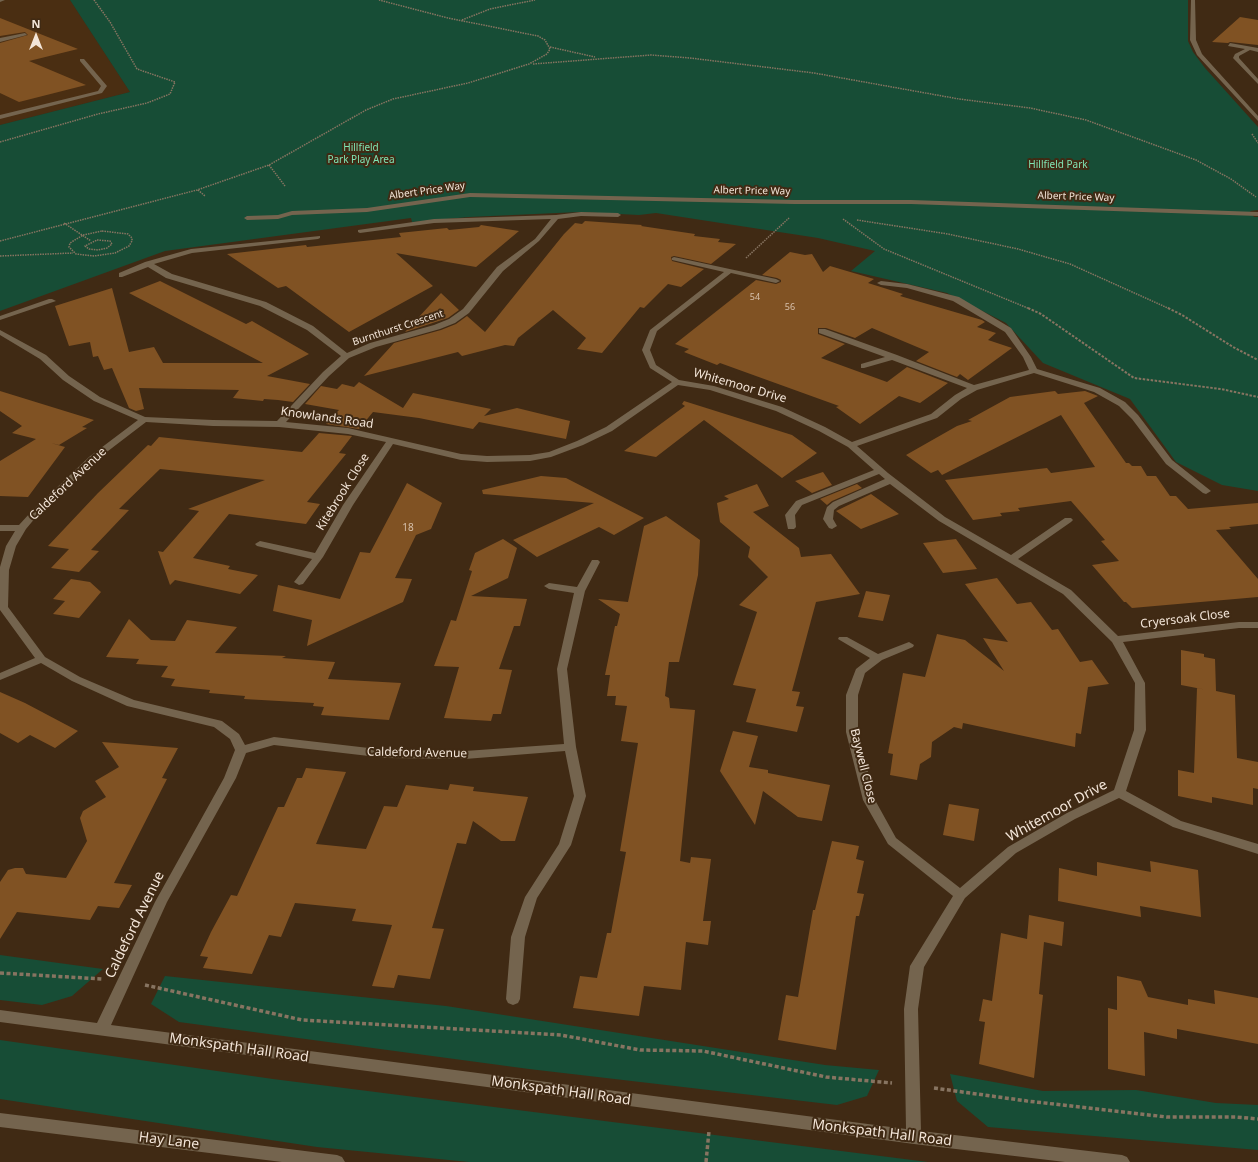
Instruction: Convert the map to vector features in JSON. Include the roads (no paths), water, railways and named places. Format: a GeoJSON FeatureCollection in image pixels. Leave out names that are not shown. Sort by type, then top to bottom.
{"type":"FeatureCollection","features":[{"type":"Feature","properties":{"kind":"street"},"geometry":{"type":"LineString","coordinates":[[1194,0],[1193,40],[1200,55],[1258,119]]}},
{"type":"Feature","properties":{"kind":"street"},"geometry":{"type":"LineString","coordinates":[[0,40],[24,34]]}},
{"type":"Feature","properties":{"kind":"street"},"geometry":{"type":"LineString","coordinates":[[1230,45],[1248,50],[1258,50]]}},
{"type":"Feature","properties":{"kind":"street"},"geometry":{"type":"LineString","coordinates":[[1248,50],[1237,55],[1236,58],[1258,82]]}},
{"type":"Feature","properties":{"kind":"street"},"geometry":{"type":"LineString","coordinates":[[0,117],[100,92],[104,86],[82,60]]}},
{"type":"Feature","properties":{"kind":"street","name":"Albert Price Way"},"geometry":{"type":"LineString","coordinates":[[247,218],[278,217],[293,211],[367,210],[470,195],[794,202],[911,202],[1258,214]]}},
{"type":"Feature","properties":{"kind":"street"},"geometry":{"type":"LineString","coordinates":[[360,231],[434,221],[556,217],[581,214],[618,215]]}},
{"type":"Feature","properties":{"kind":"street","name":"Burnthurst Crescent"},"geometry":{"type":"LineString","coordinates":[[279,424],[326,374],[346,356],[373,345],[416,334],[452,321],[466,311],[500,269],[537,240],[556,217]]}},
{"type":"Feature","properties":{"kind":"street"},"geometry":{"type":"LineString","coordinates":[[122,275],[148,264],[191,251],[318,237]]}},
{"type":"Feature","properties":{"kind":"street"},"geometry":{"type":"LineString","coordinates":[[674,259],[776,281]]}},
{"type":"Feature","properties":{"kind":"street","name":"Burnthurst Crescent"},"geometry":{"type":"LineString","coordinates":[[148,264],[169,276],[263,304],[310,328],[346,356]]}},
{"type":"Feature","properties":{"kind":"street","name":"Whitemoor Drive"},"geometry":{"type":"LineString","coordinates":[[732,272],[654,330],[646,350],[653,366],[678,382],[711,388],[779,409],[822,429],[851,445],[879,471],[942,519],[1067,592],[1116,640],[1140,683],[1140,730],[1119,793],[1071,816],[1012,850],[960,895],[917,966],[911,1008],[914,1137]]}},
{"type":"Feature","properties":{"kind":"street"},"geometry":{"type":"LineString","coordinates":[[881,283],[907,286],[956,299],[1008,330],[1027,357],[1034,371]]}},
{"type":"Feature","properties":{"kind":"street"},"geometry":{"type":"LineString","coordinates":[[0,318],[52,301]]}},
{"type":"Feature","properties":{"kind":"street"},"geometry":{"type":"LineString","coordinates":[[822,331],[974,388]]}},
{"type":"Feature","properties":{"kind":"street","name":"Knowlands Road"},"geometry":{"type":"LineString","coordinates":[[0,332],[42,356],[66,378],[97,399],[144,419],[206,423],[279,424],[348,431],[460,457],[487,459],[530,458],[551,454],[580,443],[608,429],[678,382]]}},
{"type":"Feature","properties":{"kind":"street"},"geometry":{"type":"LineString","coordinates":[[864,366],[894,357]]}},
{"type":"Feature","properties":{"kind":"street"},"geometry":{"type":"LineString","coordinates":[[851,445],[934,416],[958,397],[974,388],[1034,371],[1068,380],[1097,390],[1122,404],[1135,417],[1169,462],[1206,491]]}},
{"type":"Feature","properties":{"kind":"street","name":"Caldeford Avenue"},"geometry":{"type":"LineString","coordinates":[[101,1030],[161,902],[230,778],[241,750],[235,737],[218,724],[131,703],[76,679],[41,659],[3,607],[4,570],[11,546],[22,528],[33,515],[92,458],[144,419]]}},
{"type":"Feature","properties":{"kind":"street","name":"Kitebrook Close"},"geometry":{"type":"LineString","coordinates":[[299,582],[318,557],[348,505],[391,441]]}},
{"type":"Feature","properties":{"kind":"street"},"geometry":{"type":"LineString","coordinates":[[791,526],[790,515],[799,503],[879,471]]}},
{"type":"Feature","properties":{"kind":"street"},"geometry":{"type":"LineString","coordinates":[[832,526],[828,519],[830,509],[836,504],[891,480]]}},
{"type":"Feature","properties":{"kind":"street"},"geometry":{"type":"LineString","coordinates":[[1012,559],[1068,520]]}},
{"type":"Feature","properties":{"kind":"street"},"geometry":{"type":"LineString","coordinates":[[0,528],[22,528]]}},
{"type":"Feature","properties":{"kind":"street"},"geometry":{"type":"LineString","coordinates":[[260,544],[318,557]]}},
{"type":"Feature","properties":{"kind":"street"},"geometry":{"type":"LineString","coordinates":[[513,999],[518,938],[531,897],[565,845],[580,796],[570,747],[562,669],[580,591],[594,562]]}},
{"type":"Feature","properties":{"kind":"street"},"geometry":{"type":"LineString","coordinates":[[549,586],[580,591]]}},
{"type":"Feature","properties":{"kind":"street","name":"Cryersoak Close"},"geometry":{"type":"LineString","coordinates":[[1116,640],[1239,625],[1258,625]]}},
{"type":"Feature","properties":{"kind":"street"},"geometry":{"type":"LineString","coordinates":[[843,639],[878,658]]}},
{"type":"Feature","properties":{"kind":"street","name":"Baywell Close"},"geometry":{"type":"LineString","coordinates":[[909,645],[878,658],[860,671],[852,695],[852,732],[869,800],[892,841],[960,895]]}},
{"type":"Feature","properties":{"kind":"street"},"geometry":{"type":"LineString","coordinates":[[0,677],[41,659]]}},
{"type":"Feature","properties":{"kind":"street","name":"Caldeford Avenue"},"geometry":{"type":"LineString","coordinates":[[241,750],[274,741],[386,754],[465,755],[570,747]]}},
{"type":"Feature","properties":{"kind":"street"},"geometry":{"type":"LineString","coordinates":[[1119,793],[1177,824],[1258,849]]}},
{"type":"Feature","properties":{"kind":"street","name":"Monkspath Hall Road"},"geometry":{"type":"LineString","coordinates":[[0,1016],[914,1137],[1122,1162]]}},
{"type":"Feature","properties":{"kind":"street","name":"Hay Lane"},"geometry":{"type":"LineString","coordinates":[[0,1120],[337,1162]]}},
{"type":"Feature","properties":{"kind":"park label","name":"Hillfield Park Play Area"},"geometry":{"type":"Point","coordinates":[361,154]}},
{"type":"Feature","properties":{"kind":"park label","name":"Hillfield Park"},"geometry":{"type":"Point","coordinates":[1058,165]}}]}
